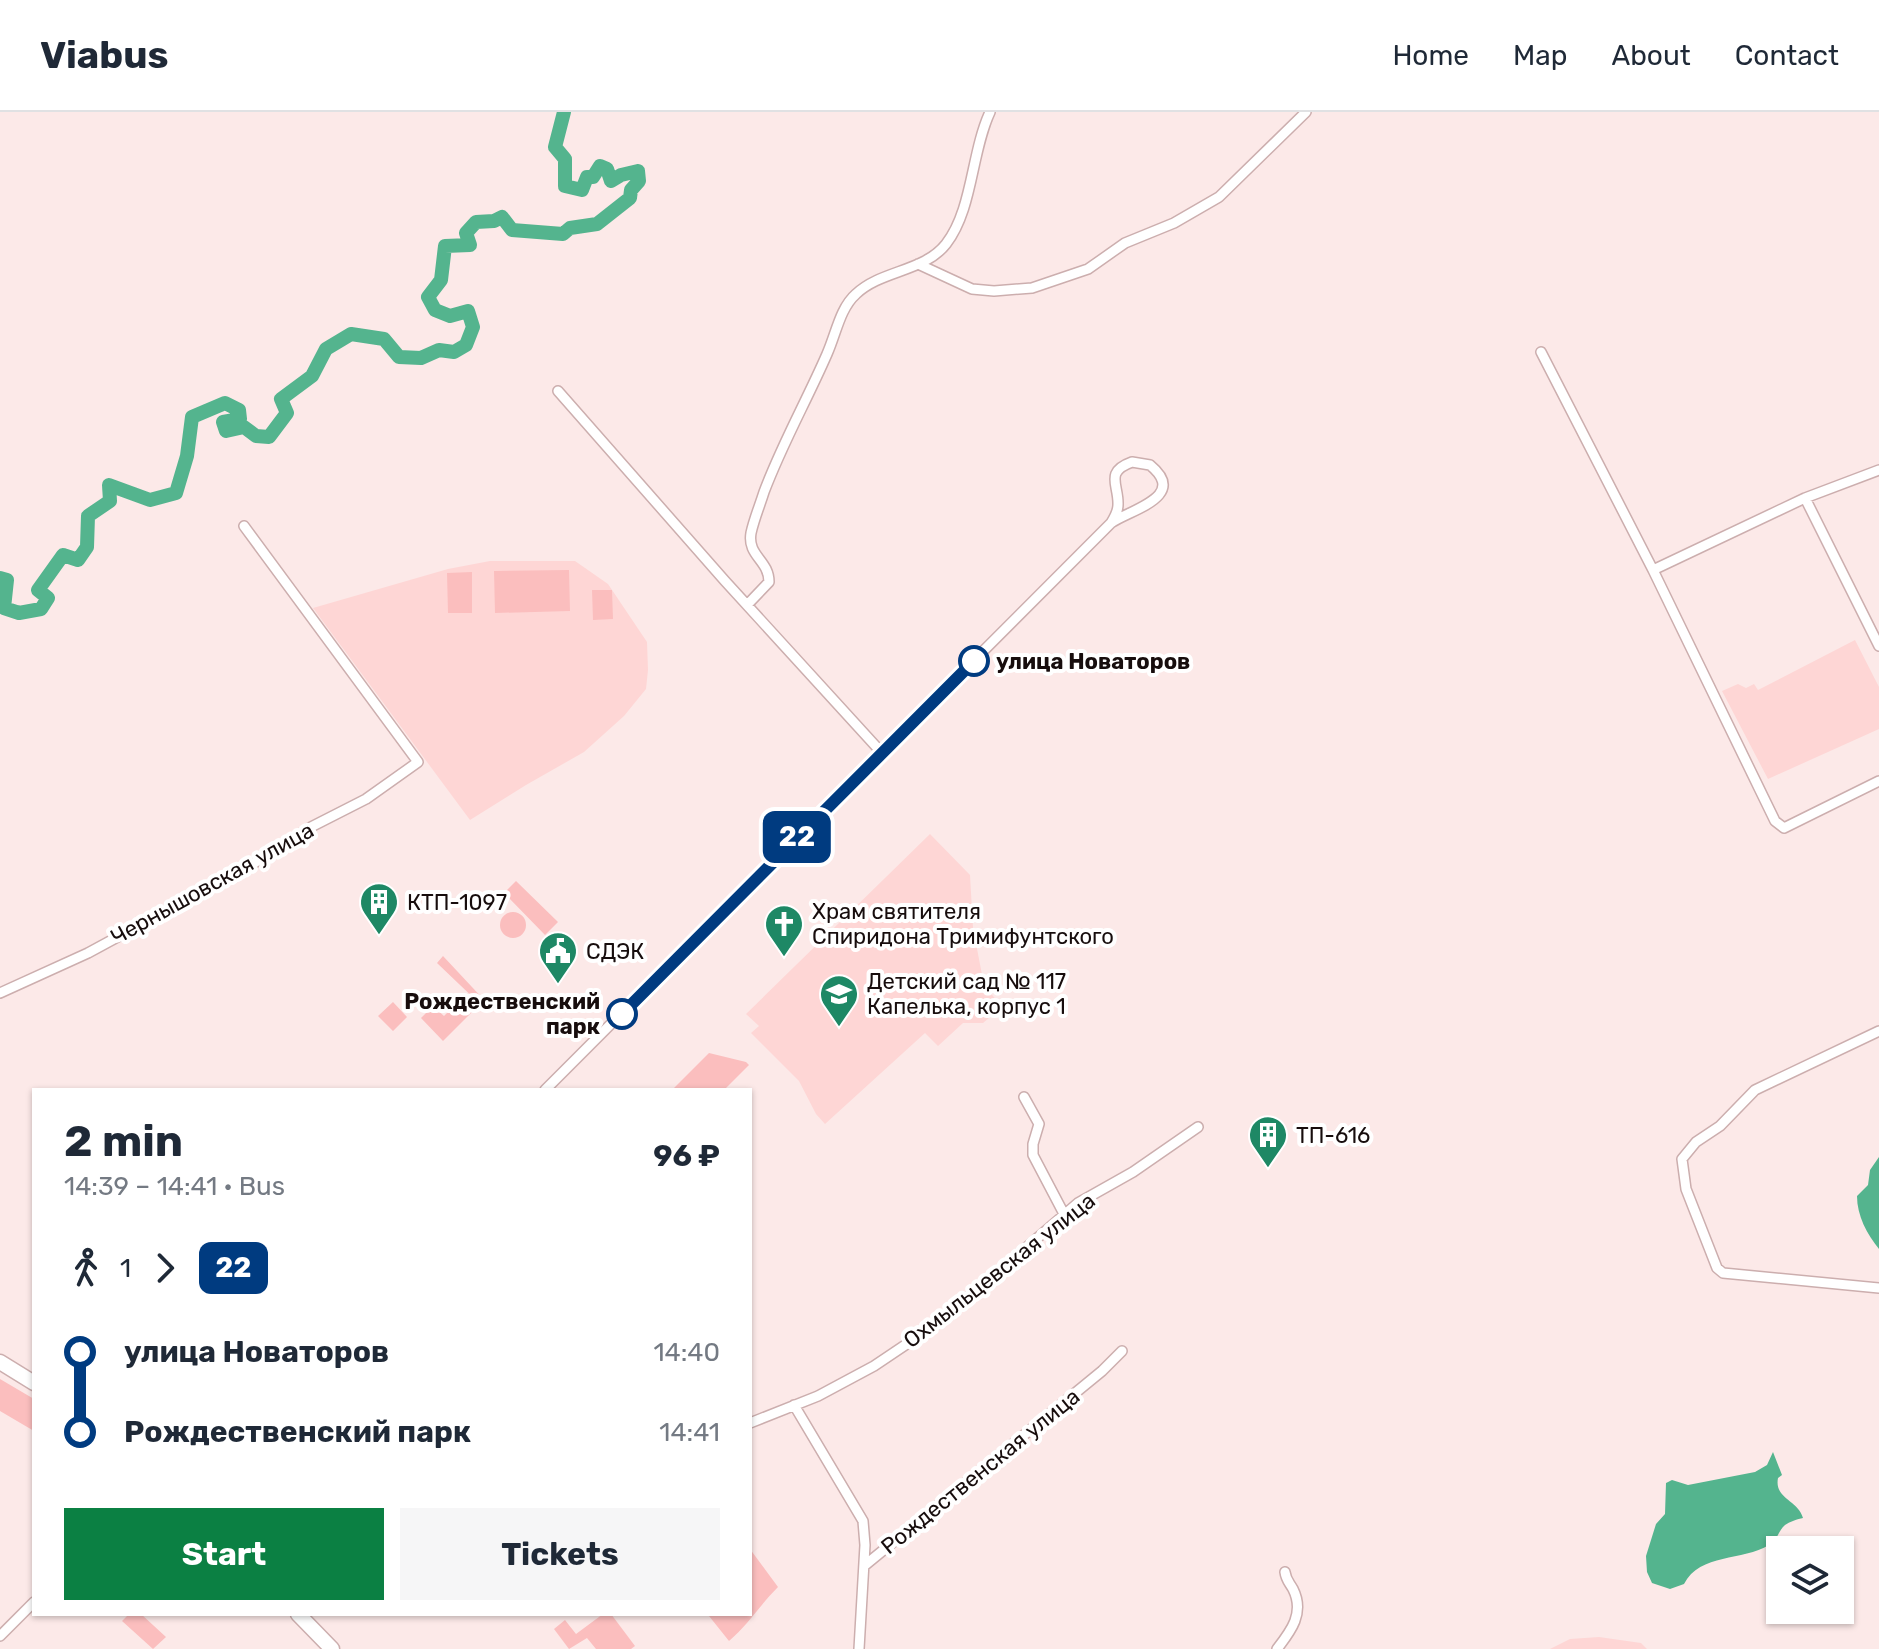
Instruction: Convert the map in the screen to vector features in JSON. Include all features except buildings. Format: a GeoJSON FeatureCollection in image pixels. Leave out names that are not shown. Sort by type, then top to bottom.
{"type":"FeatureCollection","features":[{"type":"Feature","properties":{"kind":"main road"},"geometry":{"type":"LineString","coordinates":[[0,1362],[32,1382]]}},
{"type":"Feature","properties":{"kind":"main road"},"geometry":{"type":"LineString","coordinates":[[300,1616],[332,1649]]}},
{"type":"Feature","properties":{"kind":"street"},"geometry":{"type":"LineString","coordinates":[[747,605],[769,582],[769,573],[751,550],[756,515],[776,462],[845,310],[860,290],[918,264],[944,246],[959,222],[979,137],[990,112]]}},
{"type":"Feature","properties":{"kind":"street"},"geometry":{"type":"LineString","coordinates":[[918,264],[972,289],[994,291],[1032,288],[1088,269],[1125,243],[1174,223],[1219,197],[1306,112]]}},
{"type":"Feature","properties":{"kind":"street"},"geometry":{"type":"LineString","coordinates":[[1541,352],[1653,570],[1775,821],[1784,828],[1879,781]]}},
{"type":"Feature","properties":{"kind":"street"},"geometry":{"type":"LineString","coordinates":[[558,391],[882,753]]}},
{"type":"Feature","properties":{"kind":"street"},"geometry":{"type":"LineString","coordinates":[[547,1088],[1111,523],[1156,500],[1161,483],[1150,465],[1132,462],[1118,472],[1114,484],[1118,506],[1111,523]]}},
{"type":"Feature","properties":{"kind":"street"},"geometry":{"type":"LineString","coordinates":[[1653,570],[1805,498],[1879,470]]}},
{"type":"Feature","properties":{"kind":"street"},"geometry":{"type":"LineString","coordinates":[[1805,498],[1879,646]]}},
{"type":"Feature","properties":{"kind":"street","name":"Чернышовская улица"},"geometry":{"type":"LineString","coordinates":[[0,993],[88,953],[256,862],[311,827],[366,799],[418,762],[244,526]]}},
{"type":"Feature","properties":{"kind":"street"},"geometry":{"type":"LineString","coordinates":[[1879,1031],[1755,1090],[1720,1126],[1696,1142],[1682,1159],[1686,1189],[1717,1268],[1723,1273],[1879,1288]]}},
{"type":"Feature","properties":{"kind":"street"},"geometry":{"type":"LineString","coordinates":[[1024,1097],[1039,1124],[1033,1155],[1064,1214]]}},
{"type":"Feature","properties":{"kind":"street","name":"Охмыльцевская улица"},"geometry":{"type":"LineString","coordinates":[[752,1422],[851,1380],[941,1321],[1078,1203],[1133,1172],[1198,1127]]}},
{"type":"Feature","properties":{"kind":"street","name":"Рождественская улица"},"geometry":{"type":"LineString","coordinates":[[864,1566],[1102,1371],[1122,1351]]}},
{"type":"Feature","properties":{"kind":"street","name":"Рождественская улица"},"geometry":{"type":"LineString","coordinates":[[794,1405],[863,1521],[864,1566]]}},
{"type":"Feature","properties":{"kind":"street"},"geometry":{"type":"LineString","coordinates":[[859,1649],[864,1566]]}},
{"type":"Feature","properties":{"kind":"street"},"geometry":{"type":"LineString","coordinates":[[1277,1649],[1298,1616],[1293,1590],[1286,1581],[1285,1572]]}},
{"type":"Feature","properties":{"kind":"street"},"geometry":{"type":"LineString","coordinates":[[0,1636],[32,1604]]}},
{"type":"Feature","properties":{"kind":"shaded area"},"geometry":{"type":"Polygon","coordinates":[[[490,561],[575,561],[608,584],[647,642],[648,670],[646,689],[624,716],[584,752],[470,820],[313,608],[448,569],[490,561]]]}},
{"type":"Feature","properties":{"kind":"shaded area"},"geometry":{"type":"Polygon","coordinates":[[[569,570],[570,611],[495,613],[494,571],[569,570]]]}},
{"type":"Feature","properties":{"kind":"shaded area"},"geometry":{"type":"Polygon","coordinates":[[[472,572],[472,613],[448,613],[447,573],[472,572]]]}},
{"type":"Feature","properties":{"kind":"shaded area"},"geometry":{"type":"Polygon","coordinates":[[[592,590],[612,590],[613,619],[593,620],[592,590]]]}},
{"type":"Feature","properties":{"kind":"shaded area"},"geometry":{"type":"Polygon","coordinates":[[[1855,640],[1879,687],[1879,729],[1768,779],[1722,691],[1738,684],[1746,688],[1754,684],[1758,690],[1855,640]]]}},
{"type":"Feature","properties":{"kind":"shaded area"},"geometry":{"type":"Polygon","coordinates":[[[930,834],[970,875],[973,928],[984,985],[1002,1007],[983,1023],[963,1023],[938,1046],[925,1033],[825,1124],[816,1114],[799,1081],[751,1033],[759,1026],[746,1014],[930,834]]]}},
{"type":"Feature","properties":{"kind":"shaded area"},"geometry":{"type":"Polygon","coordinates":[[[516,881],[558,922],[545,935],[504,893],[516,881]]]}},
{"type":"Feature","properties":{"kind":"shaded area"},"geometry":{"type":"Polygon","coordinates":[[[513,912],[522,916],[526,925],[522,934],[513,938],[504,934],[500,925],[504,916],[513,912]]]}},
{"type":"Feature","properties":{"kind":"shaded area"},"geometry":{"type":"Polygon","coordinates":[[[443,956],[486,1002],[482,1006],[437,963],[443,956]]]}},
{"type":"Feature","properties":{"kind":"shaded area"},"geometry":{"type":"Polygon","coordinates":[[[466,994],[478,1006],[443,1041],[421,1018],[433,1006],[444,1016],[466,994]]]}},
{"type":"Feature","properties":{"kind":"shaded area"},"geometry":{"type":"Polygon","coordinates":[[[393,1002],[407,1017],[393,1031],[378,1016],[393,1002]]]}},
{"type":"Feature","properties":{"kind":"shaded area"},"geometry":{"type":"Polygon","coordinates":[[[709,1053],[749,1065],[726,1088],[674,1088],[709,1053]]]}},
{"type":"Feature","properties":{"kind":"shaded area"},"geometry":{"type":"Polygon","coordinates":[[[1879,1157],[1879,1249],[1864,1224],[1857,1196],[1868,1185],[1870,1170],[1879,1157]]]}},
{"type":"Feature","properties":{"kind":"shaded area"},"geometry":{"type":"Polygon","coordinates":[[[0,1379],[32,1398],[32,1430],[0,1411],[0,1379]]]}},
{"type":"Feature","properties":{"kind":"shaded area"},"geometry":{"type":"Polygon","coordinates":[[[1773,1452],[1782,1475],[1778,1478],[1780,1491],[1803,1518],[1785,1525],[1777,1536],[1766,1536],[1766,1546],[1759,1550],[1700,1567],[1684,1584],[1670,1589],[1652,1583],[1647,1572],[1646,1556],[1656,1524],[1665,1514],[1666,1483],[1672,1480],[1688,1485],[1755,1472],[1767,1465],[1773,1452]]]}},
{"type":"Feature","properties":{"kind":"shaded area"},"geometry":{"type":"Polygon","coordinates":[[[752,1552],[778,1587],[742,1628],[729,1641],[709,1616],[752,1616],[752,1552]]]}},
{"type":"Feature","properties":{"kind":"shaded area"},"geometry":{"type":"Polygon","coordinates":[[[127,1616],[143,1616],[166,1637],[153,1649],[122,1621],[127,1616]]]}},
{"type":"Feature","properties":{"kind":"shaded area"},"geometry":{"type":"Polygon","coordinates":[[[600,1616],[612,1616],[635,1646],[631,1649],[596,1649],[587,1638],[569,1649],[554,1629],[565,1620],[576,1634],[600,1616]]]}},
{"type":"Feature","properties":{"kind":"shaded area"},"geometry":{"type":"Polygon","coordinates":[[[1599,1637],[1641,1643],[1647,1649],[1550,1649],[1570,1639],[1599,1637]]]}},
{"type":"Feature","properties":{"kind":"waterway"},"geometry":{"type":"LineString","coordinates":[[0,578],[7,580],[4,608],[19,613],[41,609],[48,598],[38,590],[63,555],[78,560],[87,547],[88,516],[110,501],[109,485],[150,500],[176,493],[187,456],[192,417],[225,403],[239,410],[240,419],[223,422],[226,431],[244,427],[256,436],[269,437],[287,413],[281,399],[312,376],[326,349],[351,334],[384,339],[399,357],[421,358],[439,350],[454,352],[466,345],[473,327],[468,311],[450,316],[435,310],[428,297],[441,280],[445,246],[470,245],[466,233],[476,222],[494,221],[502,217],[512,230],[563,234],[570,228],[597,224],[630,198],[631,190],[639,181],[638,171],[611,181],[607,169],[600,166],[593,177],[587,177],[582,190],[565,186],[565,159],[555,147],[564,112]]}},
{"type":"Feature","properties":{"kind":"bus line","name":"22"},"geometry":{"type":"LineString","coordinates":[[622,1014],[974,661]]}},
{"type":"Feature","properties":{"kind":"place","name":"улица Новаторов"},"geometry":{"type":"Point","coordinates":[974,661]}},
{"type":"Feature","properties":{"kind":"place","name":"КТП-1097"},"geometry":{"type":"Point","coordinates":[379,936]}},
{"type":"Feature","properties":{"kind":"place","name":"Храм святителя Спиридона Тримифунтского"},"geometry":{"type":"Point","coordinates":[784,958]}},
{"type":"Feature","properties":{"kind":"place","name":"СДЭК"},"geometry":{"type":"Point","coordinates":[558,985]}},
{"type":"Feature","properties":{"kind":"place","name":"Рождественский парк"},"geometry":{"type":"Point","coordinates":[622,1014]}},
{"type":"Feature","properties":{"kind":"place","name":"Детский сад № 117 Капелька, корпус 1"},"geometry":{"type":"Point","coordinates":[839,1028]}},
{"type":"Feature","properties":{"kind":"place","name":"ТП-616"},"geometry":{"type":"Point","coordinates":[1268,1169]}}]}
